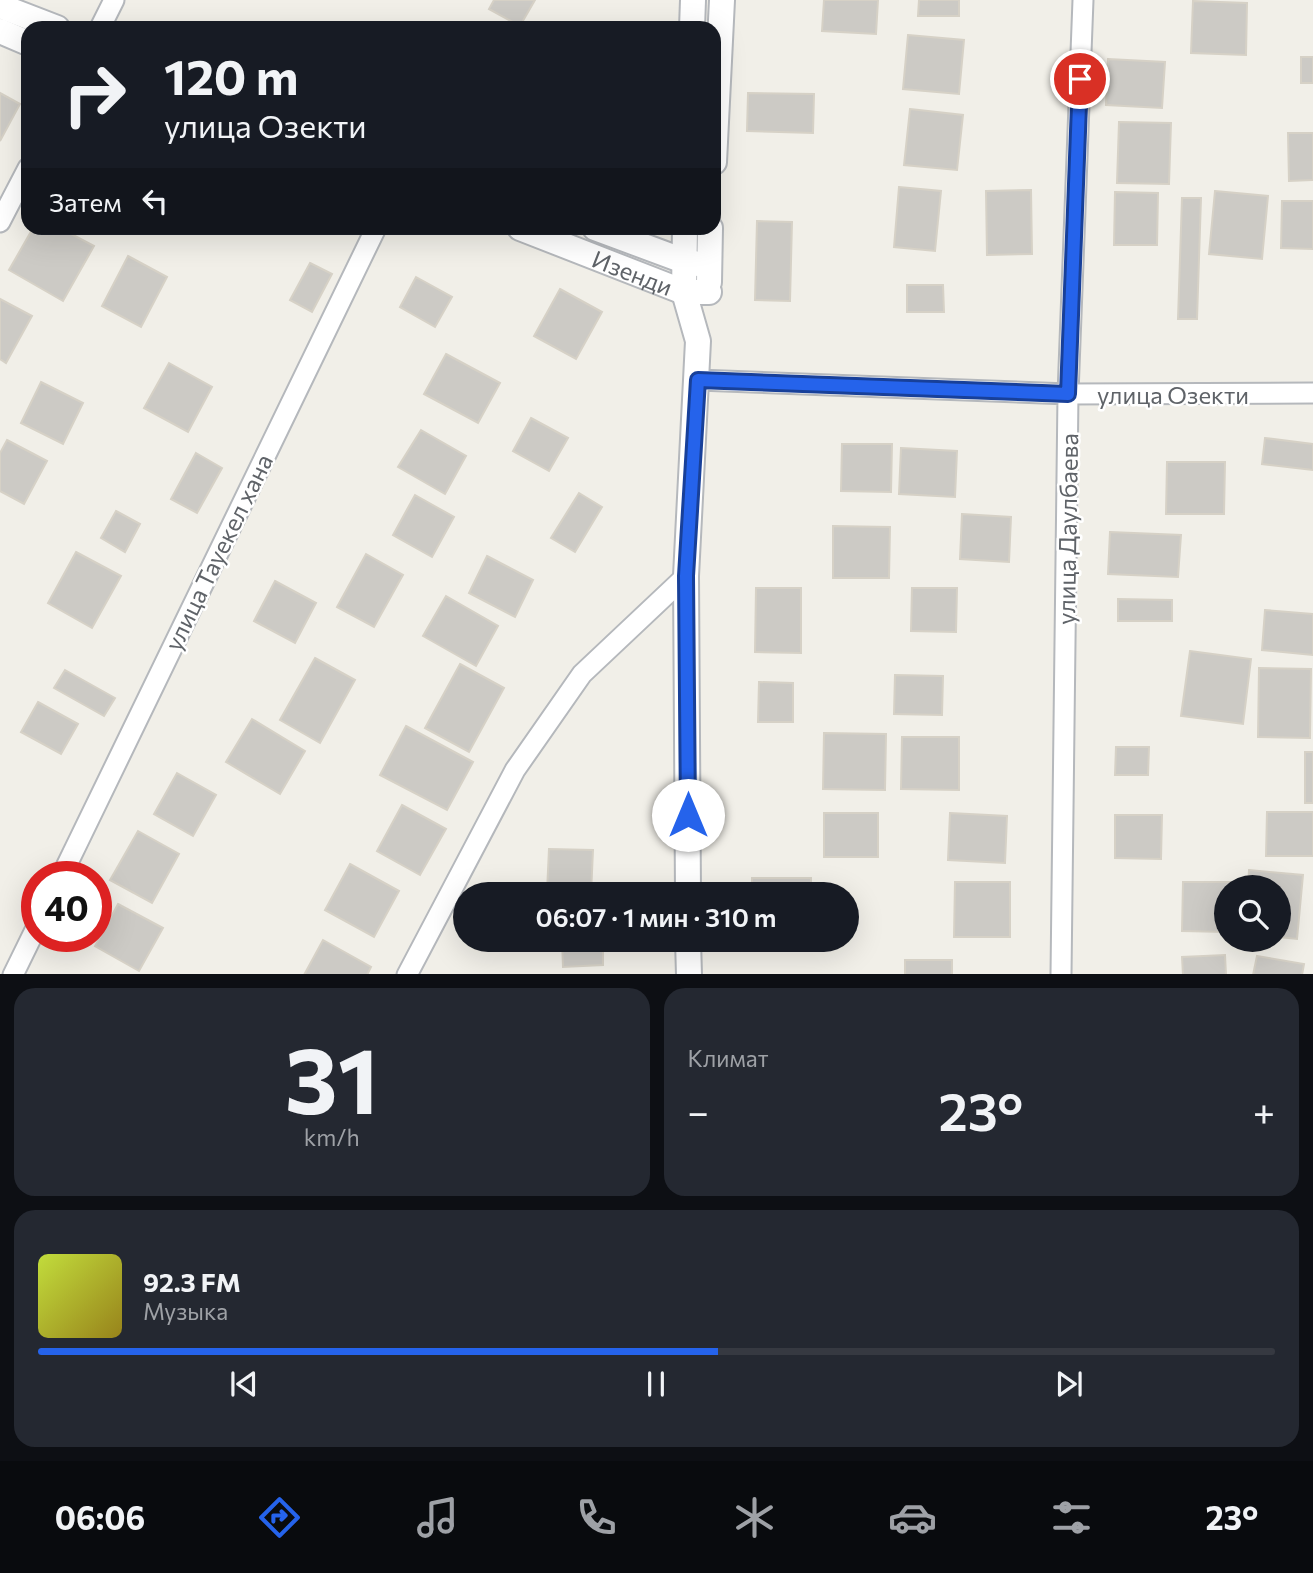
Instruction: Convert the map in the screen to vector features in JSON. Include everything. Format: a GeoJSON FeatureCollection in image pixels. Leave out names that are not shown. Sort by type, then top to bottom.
{"type":"FeatureCollection","features":[{"type":"Feature","properties":{"kind":"street"},"geometry":{"type":"LineString","coordinates":[[104,21],[114,0]]}},
{"type":"Feature","properties":{"kind":"street"},"geometry":{"type":"LineString","coordinates":[[692,21],[693,0]]}},
{"type":"Feature","properties":{"kind":"street"},"geometry":{"type":"LineString","coordinates":[[721,21],[722,0]]}},
{"type":"Feature","properties":{"kind":"street","name":"улица Даулбаева"},"geometry":{"type":"LineString","coordinates":[[1061,974],[1068,394],[1083,0]]}},
{"type":"Feature","properties":{"kind":"street"},"geometry":{"type":"LineString","coordinates":[[0,6],[39,21]]}},
{"type":"Feature","properties":{"kind":"street"},"geometry":{"type":"LineString","coordinates":[[0,32],[21,40]]}},
{"type":"Feature","properties":{"kind":"street"},"geometry":{"type":"LineString","coordinates":[[0,222],[21,182]]}},
{"type":"Feature","properties":{"kind":"street","name":"улица Тауекел хана"},"geometry":{"type":"LineString","coordinates":[[69,861],[373,235]]}},
{"type":"Feature","properties":{"kind":"street","name":"Изенди"},"geometry":{"type":"LineString","coordinates":[[539,235],[697,292]]}},
{"type":"Feature","properties":{"kind":"street","name":"Изенди"},"geometry":{"type":"LineString","coordinates":[[623,235],[684,261],[708,266]]}},
{"type":"Feature","properties":{"kind":"street"},"geometry":{"type":"LineString","coordinates":[[685,235],[684,261],[697,292],[698,341],[686,576],[688,882]]}},
{"type":"Feature","properties":{"kind":"street"},"geometry":{"type":"LineString","coordinates":[[697,292],[708,266],[710,235]]}},
{"type":"Feature","properties":{"kind":"street","name":"улица Озекти"},"geometry":{"type":"LineString","coordinates":[[698,380],[1068,394],[1313,393]]}},
{"type":"Feature","properties":{"kind":"street"},"geometry":{"type":"LineString","coordinates":[[408,974],[515,770],[582,674],[686,576]]}},
{"type":"Feature","properties":{"kind":"street"},"geometry":{"type":"LineString","coordinates":[[13,974],[24,952]]}},
{"type":"Feature","properties":{"kind":"street"},"geometry":{"type":"LineString","coordinates":[[688,952],[688,974]]}},
{"type":"Feature","properties":{"kind":"building"},"geometry":{"type":"Polygon","coordinates":[[[494,0],[535,0],[523,21],[511,21],[489,9],[494,0]]]}},
{"type":"Feature","properties":{"kind":"building"},"geometry":{"type":"Polygon","coordinates":[[[824,0],[878,0],[876,34],[822,31],[824,0]]]}},
{"type":"Feature","properties":{"kind":"building"},"geometry":{"type":"Polygon","coordinates":[[[919,0],[959,0],[959,16],[918,16],[919,0]]]}},
{"type":"Feature","properties":{"kind":"building"},"geometry":{"type":"Polygon","coordinates":[[[1193,1],[1247,3],[1246,55],[1191,53],[1193,1]]]}},
{"type":"Feature","properties":{"kind":"building"},"geometry":{"type":"Polygon","coordinates":[[[908,35],[964,40],[959,94],[903,89],[908,35]]]}},
{"type":"Feature","properties":{"kind":"building"},"geometry":{"type":"Polygon","coordinates":[[[1301,57],[1313,57],[1313,83],[1301,83],[1301,57]]]}},
{"type":"Feature","properties":{"kind":"building"},"geometry":{"type":"Polygon","coordinates":[[[1108,59],[1165,62],[1162,108],[1106,105],[1108,59]]]}},
{"type":"Feature","properties":{"kind":"building"},"geometry":{"type":"Polygon","coordinates":[[[0,93],[20,104],[0,141],[0,93]]]}},
{"type":"Feature","properties":{"kind":"building"},"geometry":{"type":"Polygon","coordinates":[[[748,93],[814,94],[813,133],[747,131],[748,93]]]}},
{"type":"Feature","properties":{"kind":"building"},"geometry":{"type":"Polygon","coordinates":[[[910,109],[963,115],[957,170],[904,165],[910,109]]]}},
{"type":"Feature","properties":{"kind":"building"},"geometry":{"type":"Polygon","coordinates":[[[1119,122],[1171,123],[1169,184],[1117,183],[1119,122]]]}},
{"type":"Feature","properties":{"kind":"building"},"geometry":{"type":"Polygon","coordinates":[[[1288,133],[1313,133],[1313,180],[1289,181],[1288,133]]]}},
{"type":"Feature","properties":{"kind":"building"},"geometry":{"type":"Polygon","coordinates":[[[899,187],[941,191],[935,251],[894,247],[899,187]]]}},
{"type":"Feature","properties":{"kind":"building"},"geometry":{"type":"Polygon","coordinates":[[[1031,190],[1032,254],[987,255],[986,191],[1031,190]]]}},
{"type":"Feature","properties":{"kind":"building"},"geometry":{"type":"Polygon","coordinates":[[[1215,191],[1268,196],[1262,259],[1209,254],[1215,191]]]}},
{"type":"Feature","properties":{"kind":"building"},"geometry":{"type":"Polygon","coordinates":[[[1115,192],[1158,193],[1157,245],[1114,245],[1115,192]]]}},
{"type":"Feature","properties":{"kind":"building"},"geometry":{"type":"Polygon","coordinates":[[[1182,198],[1201,198],[1197,319],[1178,319],[1182,198]]]}},
{"type":"Feature","properties":{"kind":"building"},"geometry":{"type":"Polygon","coordinates":[[[1282,201],[1313,201],[1313,249],[1281,248],[1282,201]]]}},
{"type":"Feature","properties":{"kind":"building"},"geometry":{"type":"Polygon","coordinates":[[[757,221],[792,222],[790,301],[755,300],[757,221]]]}},
{"type":"Feature","properties":{"kind":"building"},"geometry":{"type":"Polygon","coordinates":[[[29,235],[73,235],[94,246],[63,301],[9,270],[29,235]]]}},
{"type":"Feature","properties":{"kind":"building"},"geometry":{"type":"Polygon","coordinates":[[[128,256],[167,277],[141,327],[102,306],[128,256]]]}},
{"type":"Feature","properties":{"kind":"building"},"geometry":{"type":"Polygon","coordinates":[[[310,263],[332,274],[312,312],[290,300],[310,263]]]}},
{"type":"Feature","properties":{"kind":"building"},"geometry":{"type":"Polygon","coordinates":[[[416,277],[452,297],[435,327],[400,307],[416,277]]]}},
{"type":"Feature","properties":{"kind":"building"},"geometry":{"type":"Polygon","coordinates":[[[907,285],[943,285],[944,312],[907,312],[907,285]]]}},
{"type":"Feature","properties":{"kind":"building"},"geometry":{"type":"Polygon","coordinates":[[[560,289],[602,312],[576,359],[534,336],[560,289]]]}},
{"type":"Feature","properties":{"kind":"building"},"geometry":{"type":"Polygon","coordinates":[[[0,299],[32,316],[6,363],[0,359],[0,299]]]}},
{"type":"Feature","properties":{"kind":"building"},"geometry":{"type":"Polygon","coordinates":[[[446,354],[500,383],[478,423],[424,394],[446,354]]]}},
{"type":"Feature","properties":{"kind":"building"},"geometry":{"type":"Polygon","coordinates":[[[169,363],[212,387],[188,432],[144,408],[169,363]]]}},
{"type":"Feature","properties":{"kind":"building"},"geometry":{"type":"Polygon","coordinates":[[[41,382],[83,403],[63,444],[21,423],[41,382]]]}},
{"type":"Feature","properties":{"kind":"building"},"geometry":{"type":"Polygon","coordinates":[[[531,418],[568,438],[549,471],[513,451],[531,418]]]}},
{"type":"Feature","properties":{"kind":"building"},"geometry":{"type":"Polygon","coordinates":[[[421,430],[466,456],[445,494],[398,467],[421,430]]]}},
{"type":"Feature","properties":{"kind":"building"},"geometry":{"type":"Polygon","coordinates":[[[1265,438],[1313,444],[1313,470],[1262,464],[1265,438]]]}},
{"type":"Feature","properties":{"kind":"building"},"geometry":{"type":"Polygon","coordinates":[[[7,440],[47,461],[24,504],[0,491],[0,453],[7,440]]]}},
{"type":"Feature","properties":{"kind":"building"},"geometry":{"type":"Polygon","coordinates":[[[842,444],[892,444],[891,492],[841,491],[842,444]]]}},
{"type":"Feature","properties":{"kind":"building"},"geometry":{"type":"Polygon","coordinates":[[[901,448],[957,451],[955,497],[899,494],[901,448]]]}},
{"type":"Feature","properties":{"kind":"building"},"geometry":{"type":"Polygon","coordinates":[[[196,453],[222,468],[197,513],[171,499],[196,453]]]}},
{"type":"Feature","properties":{"kind":"building"},"geometry":{"type":"Polygon","coordinates":[[[1167,462],[1225,462],[1224,514],[1166,514],[1167,462]]]}},
{"type":"Feature","properties":{"kind":"building"},"geometry":{"type":"Polygon","coordinates":[[[579,493],[602,507],[575,552],[551,538],[579,493]]]}},
{"type":"Feature","properties":{"kind":"building"},"geometry":{"type":"Polygon","coordinates":[[[415,495],[454,517],[432,557],[393,535],[415,495]]]}},
{"type":"Feature","properties":{"kind":"building"},"geometry":{"type":"Polygon","coordinates":[[[116,511],[140,524],[125,552],[101,538],[116,511]]]}},
{"type":"Feature","properties":{"kind":"building"},"geometry":{"type":"Polygon","coordinates":[[[962,514],[1011,517],[1009,562],[960,559],[962,514]]]}},
{"type":"Feature","properties":{"kind":"building"},"geometry":{"type":"Polygon","coordinates":[[[833,526],[890,527],[889,578],[833,578],[833,526]]]}},
{"type":"Feature","properties":{"kind":"building"},"geometry":{"type":"Polygon","coordinates":[[[1110,532],[1181,535],[1178,577],[1108,574],[1110,532]]]}},
{"type":"Feature","properties":{"kind":"building"},"geometry":{"type":"Polygon","coordinates":[[[76,552],[121,576],[92,628],[48,603],[76,552]]]}},
{"type":"Feature","properties":{"kind":"building"},"geometry":{"type":"Polygon","coordinates":[[[366,554],[403,575],[374,627],[337,607],[366,554]]]}},
{"type":"Feature","properties":{"kind":"building"},"geometry":{"type":"Polygon","coordinates":[[[487,556],[533,580],[515,617],[469,593],[487,556]]]}},
{"type":"Feature","properties":{"kind":"building"},"geometry":{"type":"Polygon","coordinates":[[[275,581],[316,603],[295,643],[254,621],[275,581]]]}},
{"type":"Feature","properties":{"kind":"building"},"geometry":{"type":"Polygon","coordinates":[[[756,588],[801,588],[801,653],[755,652],[756,588]]]}},
{"type":"Feature","properties":{"kind":"building"},"geometry":{"type":"Polygon","coordinates":[[[912,588],[957,588],[956,632],[911,631],[912,588]]]}},
{"type":"Feature","properties":{"kind":"building"},"geometry":{"type":"Polygon","coordinates":[[[446,596],[498,626],[476,666],[423,636],[446,596]]]}},
{"type":"Feature","properties":{"kind":"building"},"geometry":{"type":"Polygon","coordinates":[[[1118,599],[1172,600],[1172,621],[1118,621],[1118,599]]]}},
{"type":"Feature","properties":{"kind":"building"},"geometry":{"type":"Polygon","coordinates":[[[1265,610],[1313,614],[1313,655],[1262,650],[1265,610]]]}},
{"type":"Feature","properties":{"kind":"building"},"geometry":{"type":"Polygon","coordinates":[[[1190,651],[1251,659],[1243,724],[1181,716],[1190,651]]]}},
{"type":"Feature","properties":{"kind":"building"},"geometry":{"type":"Polygon","coordinates":[[[315,658],[355,680],[320,743],[280,720],[315,658]]]}},
{"type":"Feature","properties":{"kind":"building"},"geometry":{"type":"Polygon","coordinates":[[[460,664],[504,688],[469,752],[425,728],[460,664]]]}},
{"type":"Feature","properties":{"kind":"building"},"geometry":{"type":"Polygon","coordinates":[[[1259,668],[1311,669],[1310,738],[1258,737],[1259,668]]]}},
{"type":"Feature","properties":{"kind":"building"},"geometry":{"type":"Polygon","coordinates":[[[65,670],[115,698],[104,716],[54,688],[65,670]]]}},
{"type":"Feature","properties":{"kind":"building"},"geometry":{"type":"Polygon","coordinates":[[[895,675],[943,676],[942,715],[894,714],[895,675]]]}},
{"type":"Feature","properties":{"kind":"building"},"geometry":{"type":"Polygon","coordinates":[[[759,682],[793,683],[793,722],[758,722],[759,682]]]}},
{"type":"Feature","properties":{"kind":"building"},"geometry":{"type":"Polygon","coordinates":[[[38,702],[78,724],[61,754],[21,732],[38,702]]]}},
{"type":"Feature","properties":{"kind":"building"},"geometry":{"type":"Polygon","coordinates":[[[252,719],[305,751],[280,794],[226,762],[252,719]]]}},
{"type":"Feature","properties":{"kind":"building"},"geometry":{"type":"Polygon","coordinates":[[[406,726],[473,762],[447,810],[380,775],[406,726]]]}},
{"type":"Feature","properties":{"kind":"building"},"geometry":{"type":"Polygon","coordinates":[[[824,733],[886,734],[885,790],[823,789],[824,733]]]}},
{"type":"Feature","properties":{"kind":"building"},"geometry":{"type":"Polygon","coordinates":[[[902,737],[959,737],[959,790],[901,789],[902,737]]]}},
{"type":"Feature","properties":{"kind":"building"},"geometry":{"type":"Polygon","coordinates":[[[1116,747],[1149,747],[1148,775],[1115,775],[1116,747]]]}},
{"type":"Feature","properties":{"kind":"building"},"geometry":{"type":"Polygon","coordinates":[[[1305,752],[1313,752],[1313,803],[1305,803],[1305,752]]]}},
{"type":"Feature","properties":{"kind":"building"},"geometry":{"type":"Polygon","coordinates":[[[177,773],[216,795],[193,836],[154,814],[177,773]]]}},
{"type":"Feature","properties":{"kind":"building"},"geometry":{"type":"Polygon","coordinates":[[[402,805],[446,829],[420,875],[377,851],[402,805]]]}},
{"type":"Feature","properties":{"kind":"building"},"geometry":{"type":"Polygon","coordinates":[[[1267,812],[1313,812],[1313,856],[1266,856],[1267,812]]]}},
{"type":"Feature","properties":{"kind":"building"},"geometry":{"type":"Polygon","coordinates":[[[824,813],[878,813],[878,857],[824,857],[824,813]]]}},
{"type":"Feature","properties":{"kind":"building"},"geometry":{"type":"Polygon","coordinates":[[[950,813],[1007,816],[1005,863],[948,860],[950,813]]]}},
{"type":"Feature","properties":{"kind":"building"},"geometry":{"type":"Polygon","coordinates":[[[1115,815],[1162,815],[1161,859],[1115,858],[1115,815]]]}},
{"type":"Feature","properties":{"kind":"building"},"geometry":{"type":"Polygon","coordinates":[[[138,831],[179,854],[152,903],[112,881],[112,876],[138,831]]]}},
{"type":"Feature","properties":{"kind":"building"},"geometry":{"type":"Polygon","coordinates":[[[549,849],[593,850],[592,882],[547,882],[549,849]]]}},
{"type":"Feature","properties":{"kind":"building"},"geometry":{"type":"Polygon","coordinates":[[[350,864],[399,891],[374,937],[325,910],[350,864]]]}},
{"type":"Feature","properties":{"kind":"building"},"geometry":{"type":"Polygon","coordinates":[[[1249,870],[1303,875],[1297,939],[1291,938],[1291,875],[1249,875],[1249,870]]]}},
{"type":"Feature","properties":{"kind":"building"},"geometry":{"type":"Polygon","coordinates":[[[752,878],[811,878],[811,882],[752,882],[752,878]]]}},
{"type":"Feature","properties":{"kind":"building"},"geometry":{"type":"Polygon","coordinates":[[[955,882],[1010,882],[1010,937],[954,937],[955,882]]]}},
{"type":"Feature","properties":{"kind":"building"},"geometry":{"type":"Polygon","coordinates":[[[1183,882],[1214,882],[1214,932],[1182,931],[1183,882]]]}},
{"type":"Feature","properties":{"kind":"building"},"geometry":{"type":"Polygon","coordinates":[[[118,904],[163,928],[139,971],[106,952],[112,952],[112,915],[118,904]]]}},
{"type":"Feature","properties":{"kind":"building"},"geometry":{"type":"Polygon","coordinates":[[[323,940],[371,967],[368,974],[305,974],[323,940]]]}},
{"type":"Feature","properties":{"kind":"building"},"geometry":{"type":"Polygon","coordinates":[[[562,952],[603,952],[603,965],[563,967],[562,952]]]}},
{"type":"Feature","properties":{"kind":"building"},"geometry":{"type":"Polygon","coordinates":[[[1225,955],[1226,974],[1183,974],[1182,957],[1225,955]]]}},
{"type":"Feature","properties":{"kind":"building"},"geometry":{"type":"Polygon","coordinates":[[[1257,956],[1304,964],[1302,974],[1253,974],[1257,956]]]}},
{"type":"Feature","properties":{"kind":"building"},"geometry":{"type":"Polygon","coordinates":[[[905,960],[952,960],[952,974],[905,974],[905,960]]]}},
{"type":"Feature","properties":{"kind":"route"},"geometry":{"type":"LineString","coordinates":[[688,815],[686,576],[698,380],[1068,394],[1080,79]]}}]}
